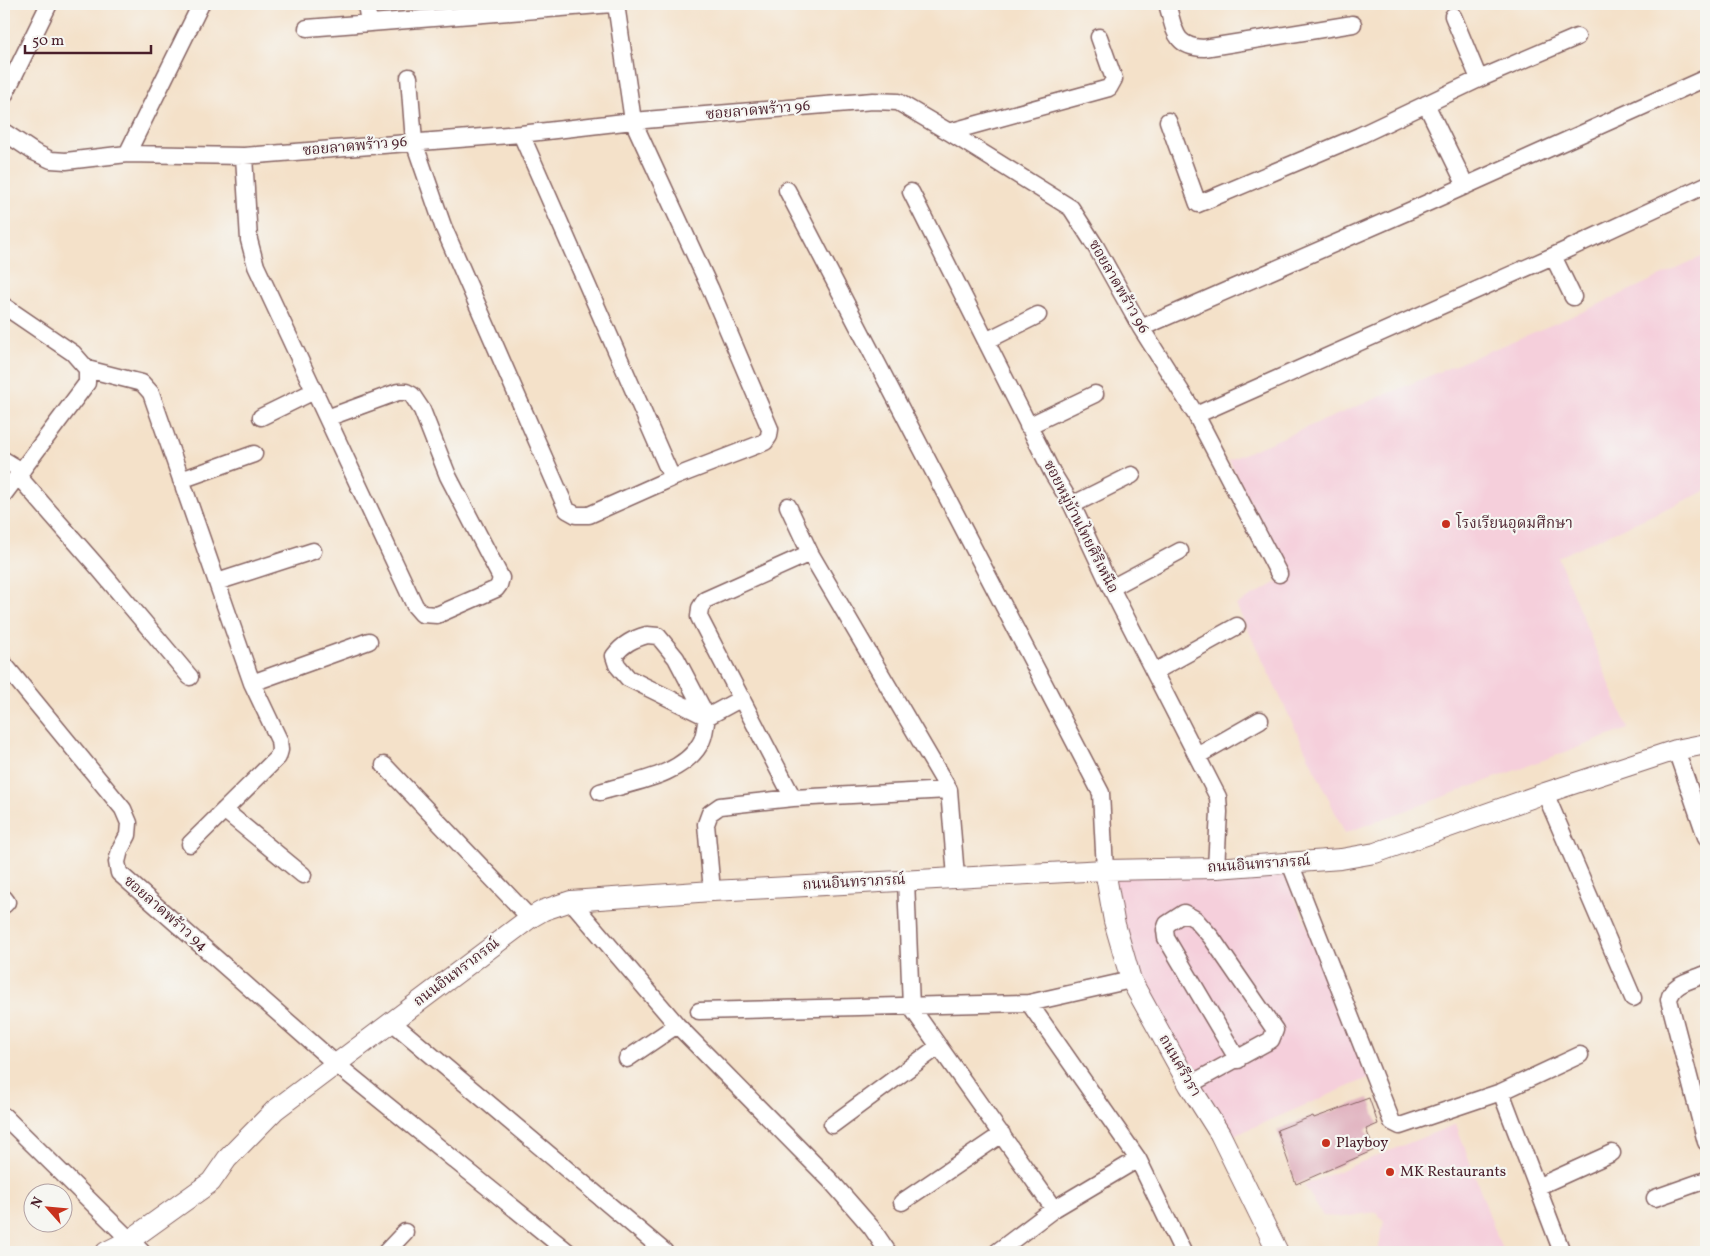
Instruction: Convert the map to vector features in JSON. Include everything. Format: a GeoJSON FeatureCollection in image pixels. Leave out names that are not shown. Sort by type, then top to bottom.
{"type":"FeatureCollection","features":[{"type":"Feature","properties":{"kind":"street"},"geometry":{"type":"LineString","coordinates":[[4,96],[49,4]]}},
{"type":"Feature","properties":{"kind":"street"},"geometry":{"type":"LineString","coordinates":[[127,154],[201,4]]}},
{"type":"Feature","properties":{"kind":"street"},"geometry":{"type":"LineString","coordinates":[[366,4],[369,23]]}},
{"type":"Feature","properties":{"kind":"street"},"geometry":{"type":"LineString","coordinates":[[307,28],[369,23],[451,10],[614,4],[634,121],[710,288],[770,429],[769,436],[765,442],[672,478],[589,515],[576,515],[567,510],[443,226],[414,142],[408,77]]}},
{"type":"Feature","properties":{"kind":"street"},"geometry":{"type":"LineString","coordinates":[[1167,4],[1179,40],[1190,48],[1204,48],[1353,24]]}},
{"type":"Feature","properties":{"kind":"street"},"geometry":{"type":"LineString","coordinates":[[1453,16],[1479,79]]}},
{"type":"Feature","properties":{"kind":"street"},"geometry":{"type":"LineString","coordinates":[[1168,121],[1198,204],[1359,136],[1479,79],[1577,36]]}},
{"type":"Feature","properties":{"kind":"street"},"geometry":{"type":"LineString","coordinates":[[949,132],[1109,88],[1114,79],[1099,37]]}},
{"type":"Feature","properties":{"kind":"street"},"geometry":{"type":"LineString","coordinates":[[1141,328],[1466,186],[1706,78]]}},
{"type":"Feature","properties":{"kind":"street","name":"ซอยลาดพร้าว 96"},"geometry":{"type":"LineString","coordinates":[[4,132],[34,152],[51,160],[66,161],[127,154],[244,156],[521,134],[634,121],[873,101],[898,102],[1071,208],[1096,247],[1141,328],[1196,415],[1279,574]]}},
{"type":"Feature","properties":{"kind":"street"},"geometry":{"type":"LineString","coordinates":[[1426,104],[1466,186]]}},
{"type":"Feature","properties":{"kind":"street"},"geometry":{"type":"LineString","coordinates":[[521,134],[672,478]]}},
{"type":"Feature","properties":{"kind":"street"},"geometry":{"type":"LineString","coordinates":[[244,156],[249,240],[256,266],[414,606],[422,614],[437,614],[496,589],[501,578],[448,476],[422,410],[412,395],[406,392],[398,392],[327,418]]}},
{"type":"Feature","properties":{"kind":"street"},"geometry":{"type":"LineString","coordinates":[[1196,415],[1553,256],[1706,184]]}},
{"type":"Feature","properties":{"kind":"street"},"geometry":{"type":"LineString","coordinates":[[787,190],[1101,793],[1105,870]]}},
{"type":"Feature","properties":{"kind":"street","name":"ซอยหมู่บ้านไทยศิริเหนือ"},"geometry":{"type":"LineString","coordinates":[[911,192],[1028,426],[1053,474],[1072,505],[1111,588],[1218,797],[1216,868]]}},
{"type":"Feature","properties":{"kind":"street"},"geometry":{"type":"LineString","coordinates":[[1553,256],[1573,297]]}},
{"type":"Feature","properties":{"kind":"street"},"geometry":{"type":"LineString","coordinates":[[4,306],[73,353],[87,369],[142,383],[148,387],[252,683],[278,740],[280,750],[278,757],[190,844]]}},
{"type":"Feature","properties":{"kind":"street"},"geometry":{"type":"LineString","coordinates":[[986,341],[1038,315]]}},
{"type":"Feature","properties":{"kind":"street"},"geometry":{"type":"LineString","coordinates":[[4,494],[87,384],[87,369]]}},
{"type":"Feature","properties":{"kind":"street"},"geometry":{"type":"LineString","coordinates":[[261,416],[314,391]]}},
{"type":"Feature","properties":{"kind":"street"},"geometry":{"type":"LineString","coordinates":[[1028,426],[1094,394]]}},
{"type":"Feature","properties":{"kind":"street"},"geometry":{"type":"LineString","coordinates":[[181,480],[254,454]]}},
{"type":"Feature","properties":{"kind":"street"},"geometry":{"type":"LineString","coordinates":[[4,460],[20,473],[190,677]]}},
{"type":"Feature","properties":{"kind":"street"},"geometry":{"type":"LineString","coordinates":[[1072,505],[1132,475]]}},
{"type":"Feature","properties":{"kind":"street"},"geometry":{"type":"LineString","coordinates":[[788,506],[810,553],[949,790],[956,877]]}},
{"type":"Feature","properties":{"kind":"street"},"geometry":{"type":"LineString","coordinates":[[217,582],[313,551]]}},
{"type":"Feature","properties":{"kind":"street"},"geometry":{"type":"LineString","coordinates":[[1111,588],[1180,551]]}},
{"type":"Feature","properties":{"kind":"street"},"geometry":{"type":"LineString","coordinates":[[793,798],[699,617],[700,608],[705,600],[810,553]]}},
{"type":"Feature","properties":{"kind":"street"},"geometry":{"type":"LineString","coordinates":[[1154,672],[1237,626]]}},
{"type":"Feature","properties":{"kind":"street"},"geometry":{"type":"LineString","coordinates":[[600,792],[672,770],[690,758],[701,743],[707,717],[676,658],[658,636],[647,635],[621,647],[614,656],[617,665],[628,678],[707,717]]}},
{"type":"Feature","properties":{"kind":"street"},"geometry":{"type":"LineString","coordinates":[[252,683],[369,640]]}},
{"type":"Feature","properties":{"kind":"street","name":"ซอยลาดพร้าว 94"},"geometry":{"type":"LineString","coordinates":[[4,664],[123,809],[129,823],[128,835],[120,850],[117,862],[119,873],[336,1064],[568,1252]]}},
{"type":"Feature","properties":{"kind":"street"},"geometry":{"type":"LineString","coordinates":[[707,717],[742,698]]}},
{"type":"Feature","properties":{"kind":"street"},"geometry":{"type":"LineString","coordinates":[[1197,756],[1260,720]]}},
{"type":"Feature","properties":{"kind":"street","name":"ถนนอินทราภรณ์"},"geometry":{"type":"LineString","coordinates":[[106,1252],[136,1246],[211,1182],[227,1159],[275,1110],[530,918],[544,910],[571,901],[956,877],[1105,870],[1216,868],[1341,859],[1375,853],[1545,793],[1676,750],[1706,744]]}},
{"type":"Feature","properties":{"kind":"street"},"geometry":{"type":"LineString","coordinates":[[1676,750],[1706,837]]}},
{"type":"Feature","properties":{"kind":"street"},"geometry":{"type":"LineString","coordinates":[[384,765],[530,918]]}},
{"type":"Feature","properties":{"kind":"street"},"geometry":{"type":"LineString","coordinates":[[712,891],[706,824],[710,813],[720,806],[793,798],[949,790]]}},
{"type":"Feature","properties":{"kind":"street"},"geometry":{"type":"LineString","coordinates":[[1545,793],[1633,998]]}},
{"type":"Feature","properties":{"kind":"street"},"geometry":{"type":"LineString","coordinates":[[224,810],[303,875]]}},
{"type":"Feature","properties":{"kind":"street"},"geometry":{"type":"LineString","coordinates":[[1290,863],[1392,1122],[1400,1126],[1501,1092],[1580,1055]]}},
{"type":"Feature","properties":{"kind":"street","name":"ถนนศรีวรา"},"geometry":{"type":"LineString","coordinates":[[1105,870],[1114,921],[1131,980],[1189,1085],[1220,1134],[1278,1252]]}},
{"type":"Feature","properties":{"kind":"street"},"geometry":{"type":"LineString","coordinates":[[906,880],[911,1007],[1054,1209]]}},
{"type":"Feature","properties":{"kind":"street"},"geometry":{"type":"LineString","coordinates":[[4,898],[7,902],[4,905]]}},
{"type":"Feature","properties":{"kind":"street"},"geometry":{"type":"LineString","coordinates":[[571,901],[677,1025],[830,1180],[871,1227],[888,1252]]}},
{"type":"Feature","properties":{"kind":"street"},"geometry":{"type":"LineString","coordinates":[[1189,1085],[1238,1060],[1272,1040],[1275,1030],[1211,937],[1195,919],[1184,913],[1167,924],[1165,930],[1166,938],[1238,1060]]}},
{"type":"Feature","properties":{"kind":"street"},"geometry":{"type":"LineString","coordinates":[[1706,974],[1674,987],[1670,993],[1669,1000],[1706,1142]]}},
{"type":"Feature","properties":{"kind":"street"},"geometry":{"type":"LineString","coordinates":[[699,1011],[1029,1003],[1131,980]]}},
{"type":"Feature","properties":{"kind":"street"},"geometry":{"type":"LineString","coordinates":[[1029,1003],[1138,1159],[1176,1249]]}},
{"type":"Feature","properties":{"kind":"street"},"geometry":{"type":"LineString","coordinates":[[392,1022],[665,1252]]}},
{"type":"Feature","properties":{"kind":"street"},"geometry":{"type":"LineString","coordinates":[[627,1059],[677,1025]]}},
{"type":"Feature","properties":{"kind":"street"},"geometry":{"type":"LineString","coordinates":[[832,1125],[939,1046]]}},
{"type":"Feature","properties":{"kind":"street"},"geometry":{"type":"LineString","coordinates":[[1501,1092],[1562,1252]]}},
{"type":"Feature","properties":{"kind":"street"},"geometry":{"type":"LineString","coordinates":[[4,1116],[136,1246]]}},
{"type":"Feature","properties":{"kind":"street"},"geometry":{"type":"LineString","coordinates":[[902,1202],[1002,1134]]}},
{"type":"Feature","properties":{"kind":"street"},"geometry":{"type":"LineString","coordinates":[[1537,1187],[1612,1153]]}},
{"type":"Feature","properties":{"kind":"street"},"geometry":{"type":"LineString","coordinates":[[997,1252],[1054,1209],[1138,1159]]}},
{"type":"Feature","properties":{"kind":"street"},"geometry":{"type":"LineString","coordinates":[[1654,1198],[1706,1180]]}},
{"type":"Feature","properties":{"kind":"street"},"geometry":{"type":"LineString","coordinates":[[386,1252],[405,1232]]}},
{"type":"Feature","properties":{"kind":"shaded area","name":"โรงเรียนอุดมศึกษา"},"geometry":{"type":"Polygon","coordinates":[[[1706,255],[1706,491],[1558,557],[1628,729],[1345,833],[1236,605],[1287,577],[1229,460],[1589,309],[1706,255]]]}},
{"type":"Feature","properties":{"kind":"shaded area"},"geometry":{"type":"Polygon","coordinates":[[[1280,864],[1373,1076],[1226,1139],[1117,965],[1103,869],[1280,864]]]}},
{"type":"Feature","properties":{"kind":"shaded area"},"geometry":{"type":"Polygon","coordinates":[[[1456,1124],[1503,1252],[1378,1252],[1384,1221],[1376,1212],[1343,1217],[1323,1216],[1304,1185],[1456,1124]]]}},
{"type":"Feature","properties":{"kind":"building","name":"Playboy"},"geometry":{"type":"Polygon","coordinates":[[[1369,1098],[1378,1124],[1366,1129],[1374,1150],[1296,1184],[1277,1130],[1369,1098]]]}},
{"type":"Feature","properties":{"kind":"place","name":"โรงเรียนอุดมศึกษา"},"geometry":{"type":"Point","coordinates":[1446,524]}},
{"type":"Feature","properties":{"kind":"place","name":"Playboy"},"geometry":{"type":"Point","coordinates":[1326,1143]}},
{"type":"Feature","properties":{"kind":"place","name":"MK Restaurants"},"geometry":{"type":"Point","coordinates":[1390,1172]}}]}
